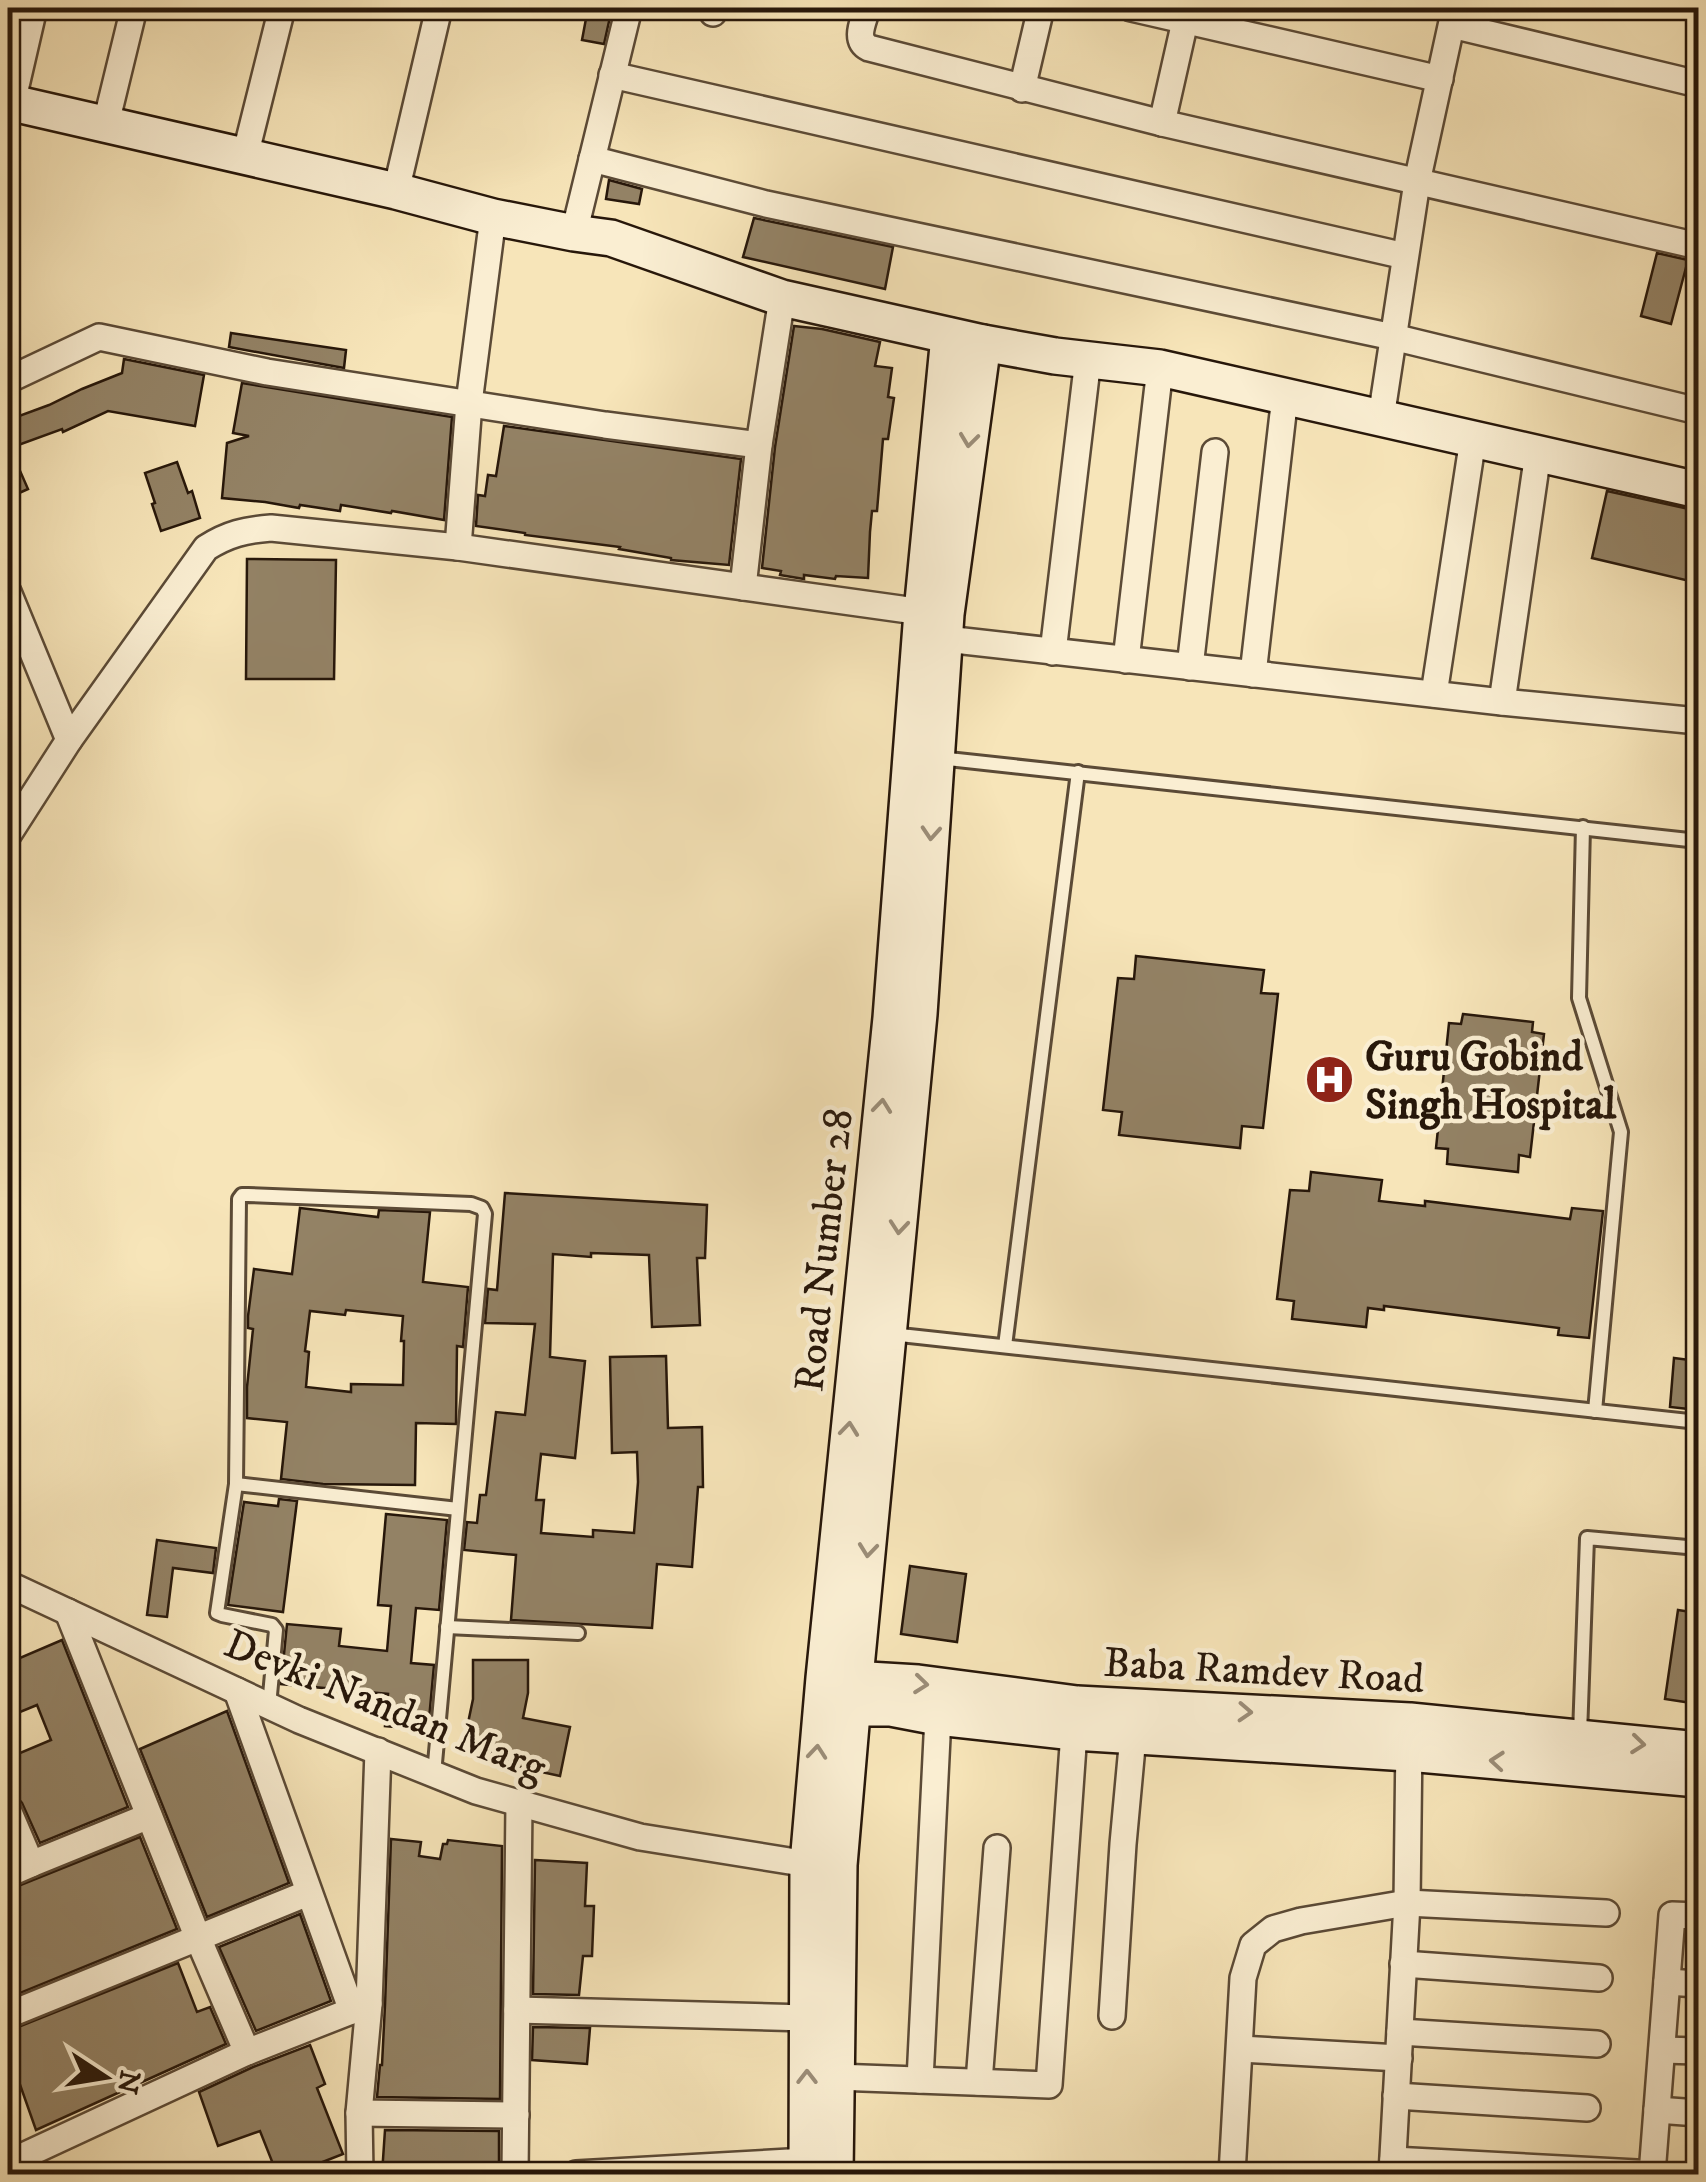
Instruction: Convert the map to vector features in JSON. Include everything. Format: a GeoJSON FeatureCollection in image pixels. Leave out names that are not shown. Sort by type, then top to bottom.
{"type":"FeatureCollection","features":[{"type":"Feature","properties":{"kind":"street"},"geometry":{"type":"LineString","coordinates":[[34,8],[10,103],[396,191],[493,217],[611,238],[782,298],[966,340],[1055,356],[1160,368],[1698,490]]}},
{"type":"Feature","properties":{"kind":"street"},"geometry":{"type":"LineString","coordinates":[[106,123],[134,8]]}},
{"type":"Feature","properties":{"kind":"street"},"geometry":{"type":"LineString","coordinates":[[245,156],[282,8]]}},
{"type":"Feature","properties":{"kind":"street"},"geometry":{"type":"LineString","coordinates":[[396,191],[438,8]]}},
{"type":"Feature","properties":{"kind":"street"},"geometry":{"type":"LineString","coordinates":[[574,234],[629,8]]}},
{"type":"Feature","properties":{"kind":"street"},"geometry":{"type":"LineString","coordinates":[[868,8],[860,38],[868,48],[1162,124],[1698,246]]}},
{"type":"Feature","properties":{"kind":"street"},"geometry":{"type":"LineString","coordinates":[[1022,89],[1041,8]]}},
{"type":"Feature","properties":{"kind":"street"},"geometry":{"type":"LineString","coordinates":[[1131,8],[1186,14],[1440,79]]}},
{"type":"Feature","properties":{"kind":"street"},"geometry":{"type":"LineString","coordinates":[[1162,124],[1186,14]]}},
{"type":"Feature","properties":{"kind":"street"},"geometry":{"type":"LineString","coordinates":[[1380,418],[1417,182],[1453,16],[1698,84]]}},
{"type":"Feature","properties":{"kind":"street"},"geometry":{"type":"LineString","coordinates":[[612,75],[1406,256]]}},
{"type":"Feature","properties":{"kind":"street"},"geometry":{"type":"LineString","coordinates":[[592,159],[766,204],[1393,337],[1698,411]]}},
{"type":"Feature","properties":{"kind":"street"},"geometry":{"type":"LineString","coordinates":[[458,546],[469,403],[493,217]]}},
{"type":"Feature","properties":{"kind":"street"},"geometry":{"type":"LineString","coordinates":[[743,587],[782,298]]}},
{"type":"Feature","properties":{"kind":"street"},"geometry":{"type":"LineString","coordinates":[[8,380],[99,337],[267,372],[760,446]]}},
{"type":"Feature","properties":{"kind":"street","name":"Road Number 28"},"geometry":{"type":"LineString","coordinates":[[816,2170],[807,2018],[808,1864],[838,1693],[889,1333],[919,1014],[924,757],[933,625],[966,340]]}},
{"type":"Feature","properties":{"kind":"street"},"geometry":{"type":"LineString","coordinates":[[1053,652],[1088,359]]}},
{"type":"Feature","properties":{"kind":"street"},"geometry":{"type":"LineString","coordinates":[[1126,660],[1160,368]]}},
{"type":"Feature","properties":{"kind":"street"},"geometry":{"type":"LineString","coordinates":[[1253,674],[1285,396]]}},
{"type":"Feature","properties":{"kind":"street"},"geometry":{"type":"LineString","coordinates":[[1434,694],[1473,438]]}},
{"type":"Feature","properties":{"kind":"street"},"geometry":{"type":"LineString","coordinates":[[1190,667],[1215,452]]}},
{"type":"Feature","properties":{"kind":"street"},"geometry":{"type":"LineString","coordinates":[[1502,702],[1538,454]]}},
{"type":"Feature","properties":{"kind":"street"},"geometry":{"type":"LineString","coordinates":[[8,835],[69,740],[206,548],[242,530],[271,528],[458,546],[743,587],[1053,652],[1698,722]]}},
{"type":"Feature","properties":{"kind":"street"},"geometry":{"type":"LineString","coordinates":[[8,592],[16,636],[69,740]]}},
{"type":"Feature","properties":{"kind":"street","name":"Road Number 28"},"geometry":{"type":"LineString","coordinates":[[816,2170],[836,2077],[838,1693],[891,1018],[924,757]]}},
{"type":"Feature","properties":{"kind":"street","name":"Devki Nandan Marg"},"geometry":{"type":"LineString","coordinates":[[8,1584],[269,1706],[476,1791],[640,1837],[808,1864]]}},
{"type":"Feature","properties":{"kind":"street"},"geometry":{"type":"LineString","coordinates":[[68,1612],[247,2052]]}},
{"type":"Feature","properties":{"kind":"street"},"geometry":{"type":"LineString","coordinates":[[237,1691],[308,1894],[360,2008]]}},
{"type":"Feature","properties":{"kind":"street"},"geometry":{"type":"LineString","coordinates":[[838,1693],[938,1717],[1074,1732],[1133,1736],[1409,1737],[1698,1779]]}},
{"type":"Feature","properties":{"kind":"street","name":"Baba Ramdev Road"},"geometry":{"type":"LineString","coordinates":[[838,1693],[1076,1704],[1409,1737],[1580,1738],[1698,1750]]}},
{"type":"Feature","properties":{"kind":"street"},"geometry":{"type":"LineString","coordinates":[[920,2080],[938,1717]]}},
{"type":"Feature","properties":{"kind":"street"},"geometry":{"type":"LineString","coordinates":[[836,2077],[1048,2085],[1074,1732]]}},
{"type":"Feature","properties":{"kind":"street"},"geometry":{"type":"LineString","coordinates":[[1112,2016],[1133,1736]]}},
{"type":"Feature","properties":{"kind":"street"},"geometry":{"type":"LineString","coordinates":[[1409,1737],[1407,1904],[1392,2168],[1654,2174],[1672,1915],[1698,1916]]}},
{"type":"Feature","properties":{"kind":"street"},"geometry":{"type":"LineString","coordinates":[[360,2174],[360,2008],[378,1751]]}},
{"type":"Feature","properties":{"kind":"street"},"geometry":{"type":"LineString","coordinates":[[515,2174],[519,1804]]}},
{"type":"Feature","properties":{"kind":"street"},"geometry":{"type":"LineString","coordinates":[[8,1810],[19,1870],[149,1816]]}},
{"type":"Feature","properties":{"kind":"street"},"geometry":{"type":"LineString","coordinates":[[979,2082],[997,1848]]}},
{"type":"Feature","properties":{"kind":"street"},"geometry":{"type":"LineString","coordinates":[[8,2016],[308,1894]]}},
{"type":"Feature","properties":{"kind":"street"},"geometry":{"type":"LineString","coordinates":[[1232,2174],[1243,1978],[1253,1945],[1273,1930],[1301,1921],[1407,1904],[1606,1913]]}},
{"type":"Feature","properties":{"kind":"street"},"geometry":{"type":"LineString","coordinates":[[1403,1964],[1599,1978]]}},
{"type":"Feature","properties":{"kind":"street"},"geometry":{"type":"LineString","coordinates":[[1667,1982],[1698,1984]]}},
{"type":"Feature","properties":{"kind":"street"},"geometry":{"type":"LineString","coordinates":[[8,2163],[247,2052],[360,2008]]}},
{"type":"Feature","properties":{"kind":"street"},"geometry":{"type":"LineString","coordinates":[[517,2010],[807,2018]]}},
{"type":"Feature","properties":{"kind":"street"},"geometry":{"type":"LineString","coordinates":[[1240,2049],[1597,2044]]}},
{"type":"Feature","properties":{"kind":"street"},"geometry":{"type":"LineString","coordinates":[[1662,2050],[1698,2052]]}},
{"type":"Feature","properties":{"kind":"street"},"geometry":{"type":"LineString","coordinates":[[1396,2096],[1587,2108]]}},
{"type":"Feature","properties":{"kind":"street"},"geometry":{"type":"LineString","coordinates":[[1657,2110],[1698,2112]]}},
{"type":"Feature","properties":{"kind":"street"},"geometry":{"type":"LineString","coordinates":[[359,2113],[516,2115]]}},
{"type":"Feature","properties":{"kind":"street"},"geometry":{"type":"LineString","coordinates":[[576,2174],[816,2170]]}},
{"type":"Feature","properties":{"kind":"lane"},"geometry":{"type":"LineString","coordinates":[[924,757],[1698,841]]}},
{"type":"Feature","properties":{"kind":"lane"},"geometry":{"type":"LineString","coordinates":[[1005,1346],[1078,772]]}},
{"type":"Feature","properties":{"kind":"lane"},"geometry":{"type":"LineString","coordinates":[[1583,827],[1580,998],[1621,1132],[1595,1411]]}},
{"type":"Feature","properties":{"kind":"lane"},"geometry":{"type":"LineString","coordinates":[[269,1706],[276,1630],[272,1625],[217,1612],[236,1484],[239,1200],[242,1195],[471,1204],[482,1208],[485,1214],[434,1774]]}},
{"type":"Feature","properties":{"kind":"lane"},"geometry":{"type":"LineString","coordinates":[[889,1333],[1698,1422]]}},
{"type":"Feature","properties":{"kind":"lane"},"geometry":{"type":"LineString","coordinates":[[236,1484],[458,1509]]}},
{"type":"Feature","properties":{"kind":"lane"},"geometry":{"type":"LineString","coordinates":[[1580,1738],[1586,1538],[1698,1548]]}},
{"type":"Feature","properties":{"kind":"lane"},"geometry":{"type":"LineString","coordinates":[[447,1627],[578,1633]]}},
{"type":"Feature","properties":{"kind":"building"},"geometry":{"type":"Polygon","coordinates":[[[588,8],[612,8],[604,44],[582,40],[588,8]]]}},
{"type":"Feature","properties":{"kind":"building"},"geometry":{"type":"Polygon","coordinates":[[[609,180],[642,189],[639,204],[606,199],[609,180]]]}},
{"type":"Feature","properties":{"kind":"building"},"geometry":{"type":"Polygon","coordinates":[[[754,218],[893,247],[885,289],[743,257],[754,218]]]}},
{"type":"Feature","properties":{"kind":"building"},"geometry":{"type":"Polygon","coordinates":[[[1657,253],[1688,260],[1671,324],[1641,316],[1657,253]]]}},
{"type":"Feature","properties":{"kind":"building"},"geometry":{"type":"Polygon","coordinates":[[[794,326],[880,342],[875,366],[892,368],[888,397],[894,398],[888,439],[883,439],[877,511],[872,511],[868,578],[804,575],[804,579],[762,568],[794,326]]]}},
{"type":"Feature","properties":{"kind":"building"},"geometry":{"type":"Polygon","coordinates":[[[231,333],[346,350],[344,368],[229,347],[231,333]]]}},
{"type":"Feature","properties":{"kind":"building"},"geometry":{"type":"Polygon","coordinates":[[[124,359],[204,375],[195,426],[108,411],[63,432],[62,429],[10,448],[28,489],[8,498],[8,420],[122,373],[124,359]]]}},
{"type":"Feature","properties":{"kind":"building"},"geometry":{"type":"Polygon","coordinates":[[[242,383],[452,417],[444,520],[341,505],[340,511],[222,498],[227,443],[249,436],[233,433],[242,383]]]}},
{"type":"Feature","properties":{"kind":"building"},"geometry":{"type":"Polygon","coordinates":[[[504,426],[741,459],[729,565],[671,560],[620,547],[476,526],[478,495],[485,496],[488,475],[496,476],[504,426]]]}},
{"type":"Feature","properties":{"kind":"building"},"geometry":{"type":"Polygon","coordinates":[[[177,462],[200,518],[161,531],[145,473],[177,462]]]}},
{"type":"Feature","properties":{"kind":"building"},"geometry":{"type":"Polygon","coordinates":[[[1607,491],[1698,511],[1698,583],[1592,558],[1607,491]]]}},
{"type":"Feature","properties":{"kind":"building"},"geometry":{"type":"Polygon","coordinates":[[[247,559],[336,560],[334,679],[246,679],[247,559]]]}},
{"type":"Feature","properties":{"kind":"building"},"geometry":{"type":"Polygon","coordinates":[[[1136,956],[1264,970],[1261,993],[1278,994],[1263,1128],[1242,1126],[1240,1148],[1119,1135],[1122,1112],[1103,1110],[1118,978],[1134,979],[1136,956]]]}},
{"type":"Feature","properties":{"kind":"building"},"geometry":{"type":"Polygon","coordinates":[[[1463,1014],[1533,1022],[1532,1032],[1544,1034],[1530,1157],[1519,1155],[1518,1172],[1447,1164],[1448,1149],[1436,1148],[1449,1023],[1461,1024],[1463,1014]]]}},
{"type":"Feature","properties":{"kind":"building"},"geometry":{"type":"Polygon","coordinates":[[[1311,1172],[1382,1180],[1379,1201],[1425,1206],[1425,1201],[1570,1219],[1572,1208],[1603,1211],[1589,1338],[1558,1335],[1559,1328],[1384,1306],[1384,1310],[1368,1308],[1366,1327],[1292,1319],[1294,1301],[1277,1299],[1290,1190],[1309,1191],[1311,1172]]]}},
{"type":"Feature","properties":{"kind":"building"},"geometry":{"type":"Polygon","coordinates":[[[505,1193],[707,1205],[705,1258],[697,1258],[700,1325],[652,1327],[649,1255],[553,1254],[550,1357],[585,1361],[575,1458],[541,1454],[536,1500],[544,1500],[541,1533],[593,1537],[593,1530],[634,1533],[637,1452],[612,1453],[610,1357],[666,1356],[668,1428],[702,1427],[703,1487],[698,1487],[692,1567],[657,1564],[652,1628],[511,1620],[516,1555],[464,1550],[467,1522],[477,1523],[480,1495],[486,1495],[496,1412],[525,1415],[535,1324],[485,1323],[488,1289],[497,1290],[505,1193]]]}},
{"type":"Feature","properties":{"kind":"building"},"geometry":{"type":"Polygon","coordinates":[[[300,1208],[378,1217],[379,1210],[430,1212],[423,1282],[468,1287],[463,1347],[457,1346],[456,1424],[416,1423],[415,1485],[323,1484],[281,1479],[287,1422],[247,1418],[253,1329],[248,1328],[248,1316],[254,1269],[292,1274],[300,1208]],[[310,1311],[306,1387],[351,1392],[351,1384],[403,1385],[403,1316],[310,1311]]]}},
{"type":"Feature","properties":{"kind":"building"},"geometry":{"type":"Polygon","coordinates":[[[1674,1358],[1698,1361],[1698,1410],[1670,1407],[1674,1358]]]}},
{"type":"Feature","properties":{"kind":"building"},"geometry":{"type":"Polygon","coordinates":[[[279,1499],[297,1501],[283,1612],[228,1605],[244,1502],[278,1506],[279,1499]]]}},
{"type":"Feature","properties":{"kind":"building"},"geometry":{"type":"Polygon","coordinates":[[[386,1514],[447,1520],[439,1610],[416,1608],[411,1663],[434,1665],[428,1730],[385,1726],[388,1694],[281,1684],[287,1624],[341,1629],[339,1646],[387,1651],[391,1606],[378,1605],[386,1514]]]}},
{"type":"Feature","properties":{"kind":"building"},"geometry":{"type":"Polygon","coordinates":[[[157,1540],[216,1548],[213,1573],[173,1568],[167,1617],[147,1615],[157,1540]]]}},
{"type":"Feature","properties":{"kind":"building"},"geometry":{"type":"Polygon","coordinates":[[[910,1566],[966,1574],[957,1642],[901,1634],[910,1566]]]}},
{"type":"Feature","properties":{"kind":"building"},"geometry":{"type":"Polygon","coordinates":[[[1678,1610],[1698,1613],[1698,1704],[1665,1699],[1678,1610]]]}},
{"type":"Feature","properties":{"kind":"building"},"geometry":{"type":"Polygon","coordinates":[[[62,1640],[128,1807],[40,1843],[22,1803],[8,1794],[8,1758],[51,1740],[37,1705],[8,1717],[8,1663],[62,1640]]]}},
{"type":"Feature","properties":{"kind":"building"},"geometry":{"type":"Polygon","coordinates":[[[473,1660],[528,1660],[523,1718],[570,1727],[560,1776],[509,1765],[510,1757],[463,1747],[473,1699],[473,1660]]]}},
{"type":"Feature","properties":{"kind":"building"},"geometry":{"type":"Polygon","coordinates":[[[227,1711],[289,1883],[207,1917],[140,1749],[227,1711]]]}},
{"type":"Feature","properties":{"kind":"building"},"geometry":{"type":"Polygon","coordinates":[[[140,1837],[177,1929],[8,1998],[8,1890],[140,1837]]]}},
{"type":"Feature","properties":{"kind":"building"},"geometry":{"type":"Polygon","coordinates":[[[391,1839],[421,1842],[419,1856],[440,1859],[443,1844],[448,1840],[502,1846],[500,2099],[377,2097],[382,2065],[391,1839]]]}},
{"type":"Feature","properties":{"kind":"building"},"geometry":{"type":"Polygon","coordinates":[[[535,1860],[587,1863],[585,1906],[594,1906],[592,1956],[583,1956],[579,1995],[533,1994],[535,1860]]]}},
{"type":"Feature","properties":{"kind":"building"},"geometry":{"type":"Polygon","coordinates":[[[300,1914],[331,2001],[256,2031],[219,1947],[300,1914]]]}},
{"type":"Feature","properties":{"kind":"building"},"geometry":{"type":"Polygon","coordinates":[[[178,1963],[197,2012],[210,2007],[226,2044],[36,2130],[18,2079],[8,2083],[8,2031],[178,1963]]]}},
{"type":"Feature","properties":{"kind":"building"},"geometry":{"type":"Polygon","coordinates":[[[533,2027],[590,2028],[587,2064],[532,2060],[533,2027]]]}},
{"type":"Feature","properties":{"kind":"building"},"geometry":{"type":"Polygon","coordinates":[[[310,2045],[325,2084],[317,2088],[343,2154],[292,2174],[277,2174],[260,2131],[218,2146],[199,2092],[310,2045]]]}},
{"type":"Feature","properties":{"kind":"building"},"geometry":{"type":"Polygon","coordinates":[[[385,2130],[499,2131],[499,2174],[382,2174],[385,2130]]]}},
{"type":"Feature","properties":{"kind":"place","name":"Guru Gobind Singh Hospital"},"geometry":{"type":"Point","coordinates":[1330,1079]}}]}
